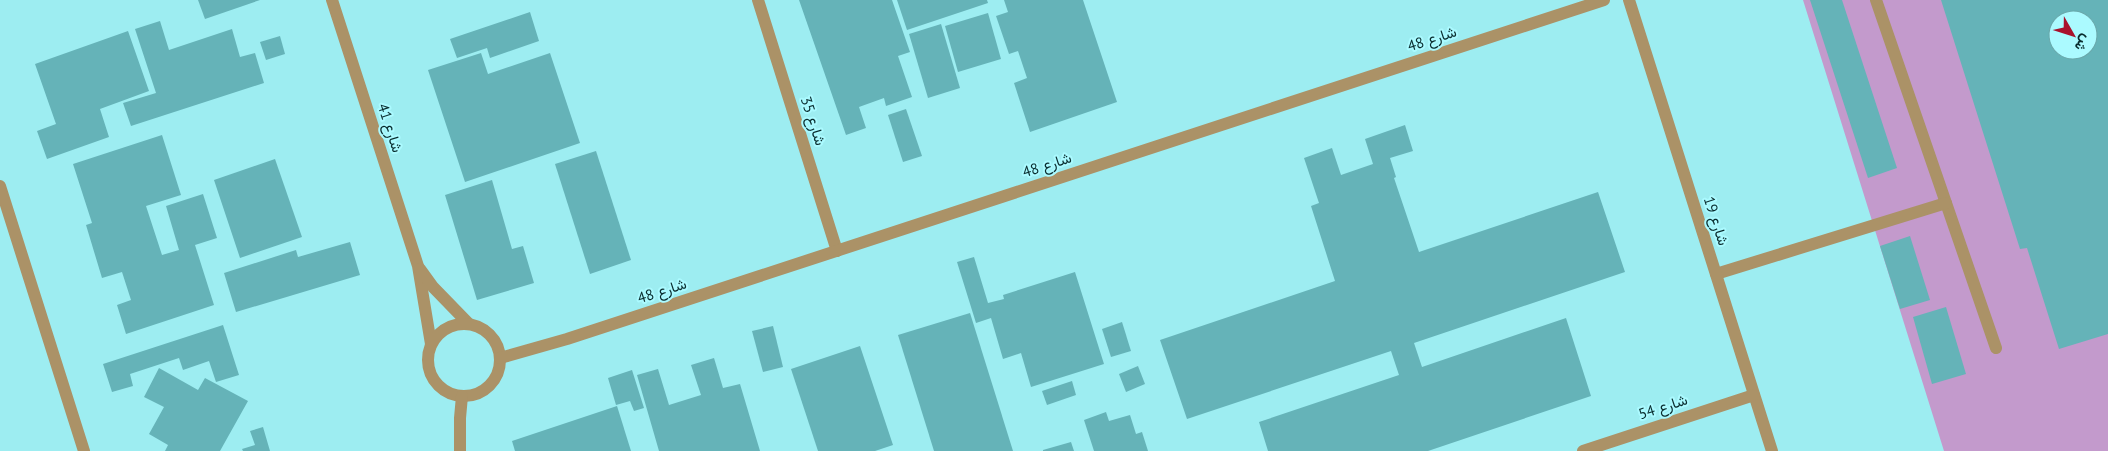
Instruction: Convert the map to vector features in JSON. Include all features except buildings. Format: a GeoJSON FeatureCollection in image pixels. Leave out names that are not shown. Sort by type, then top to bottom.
{"type":"FeatureCollection","features":[{"type":"Feature","properties":{"kind":"street","name":"شارع 41"},"geometry":{"type":"LineString","coordinates":[[332,0],[418,266],[431,344]]}},
{"type":"Feature","properties":{"kind":"street","name":"شارع 35"},"geometry":{"type":"LineString","coordinates":[[758,0],[837,251]]}},
{"type":"Feature","properties":{"kind":"street","name":"شارع 48"},"geometry":{"type":"LineString","coordinates":[[500,358],[567,339],[1604,0]]}},
{"type":"Feature","properties":{"kind":"street","name":"شارع 19"},"geometry":{"type":"LineString","coordinates":[[1629,0],[1772,451]]}},
{"type":"Feature","properties":{"kind":"street"},"geometry":{"type":"LineString","coordinates":[[1876,0],[1996,348]]}},
{"type":"Feature","properties":{"kind":"street"},"geometry":{"type":"LineString","coordinates":[[0,186],[84,451]]}},
{"type":"Feature","properties":{"kind":"street"},"geometry":{"type":"LineString","coordinates":[[1716,274],[1946,203]]}},
{"type":"Feature","properties":{"kind":"street","name":"شارع 41"},"geometry":{"type":"LineString","coordinates":[[418,266],[433,286],[468,323]]}},
{"type":"Feature","properties":{"kind":"street"},"geometry":{"type":"LineString","coordinates":[[468,323],[480,327],[490,334],[497,345],[500,358],[499,367],[490,385],[473,395],[462,396],[448,392],[436,383],[428,364],[431,344],[437,334],[446,328],[468,323]]}},
{"type":"Feature","properties":{"kind":"street","name":"شارع 54"},"geometry":{"type":"LineString","coordinates":[[1583,451],[1754,395]]}},
{"type":"Feature","properties":{"kind":"street"},"geometry":{"type":"LineString","coordinates":[[460,451],[462,396]]}},
{"type":"Feature","properties":{"kind":"shaded area"},"geometry":{"type":"Polygon","coordinates":[[[1803,0],[2108,0],[2108,451],[1944,451],[1803,0]]]}}]}
